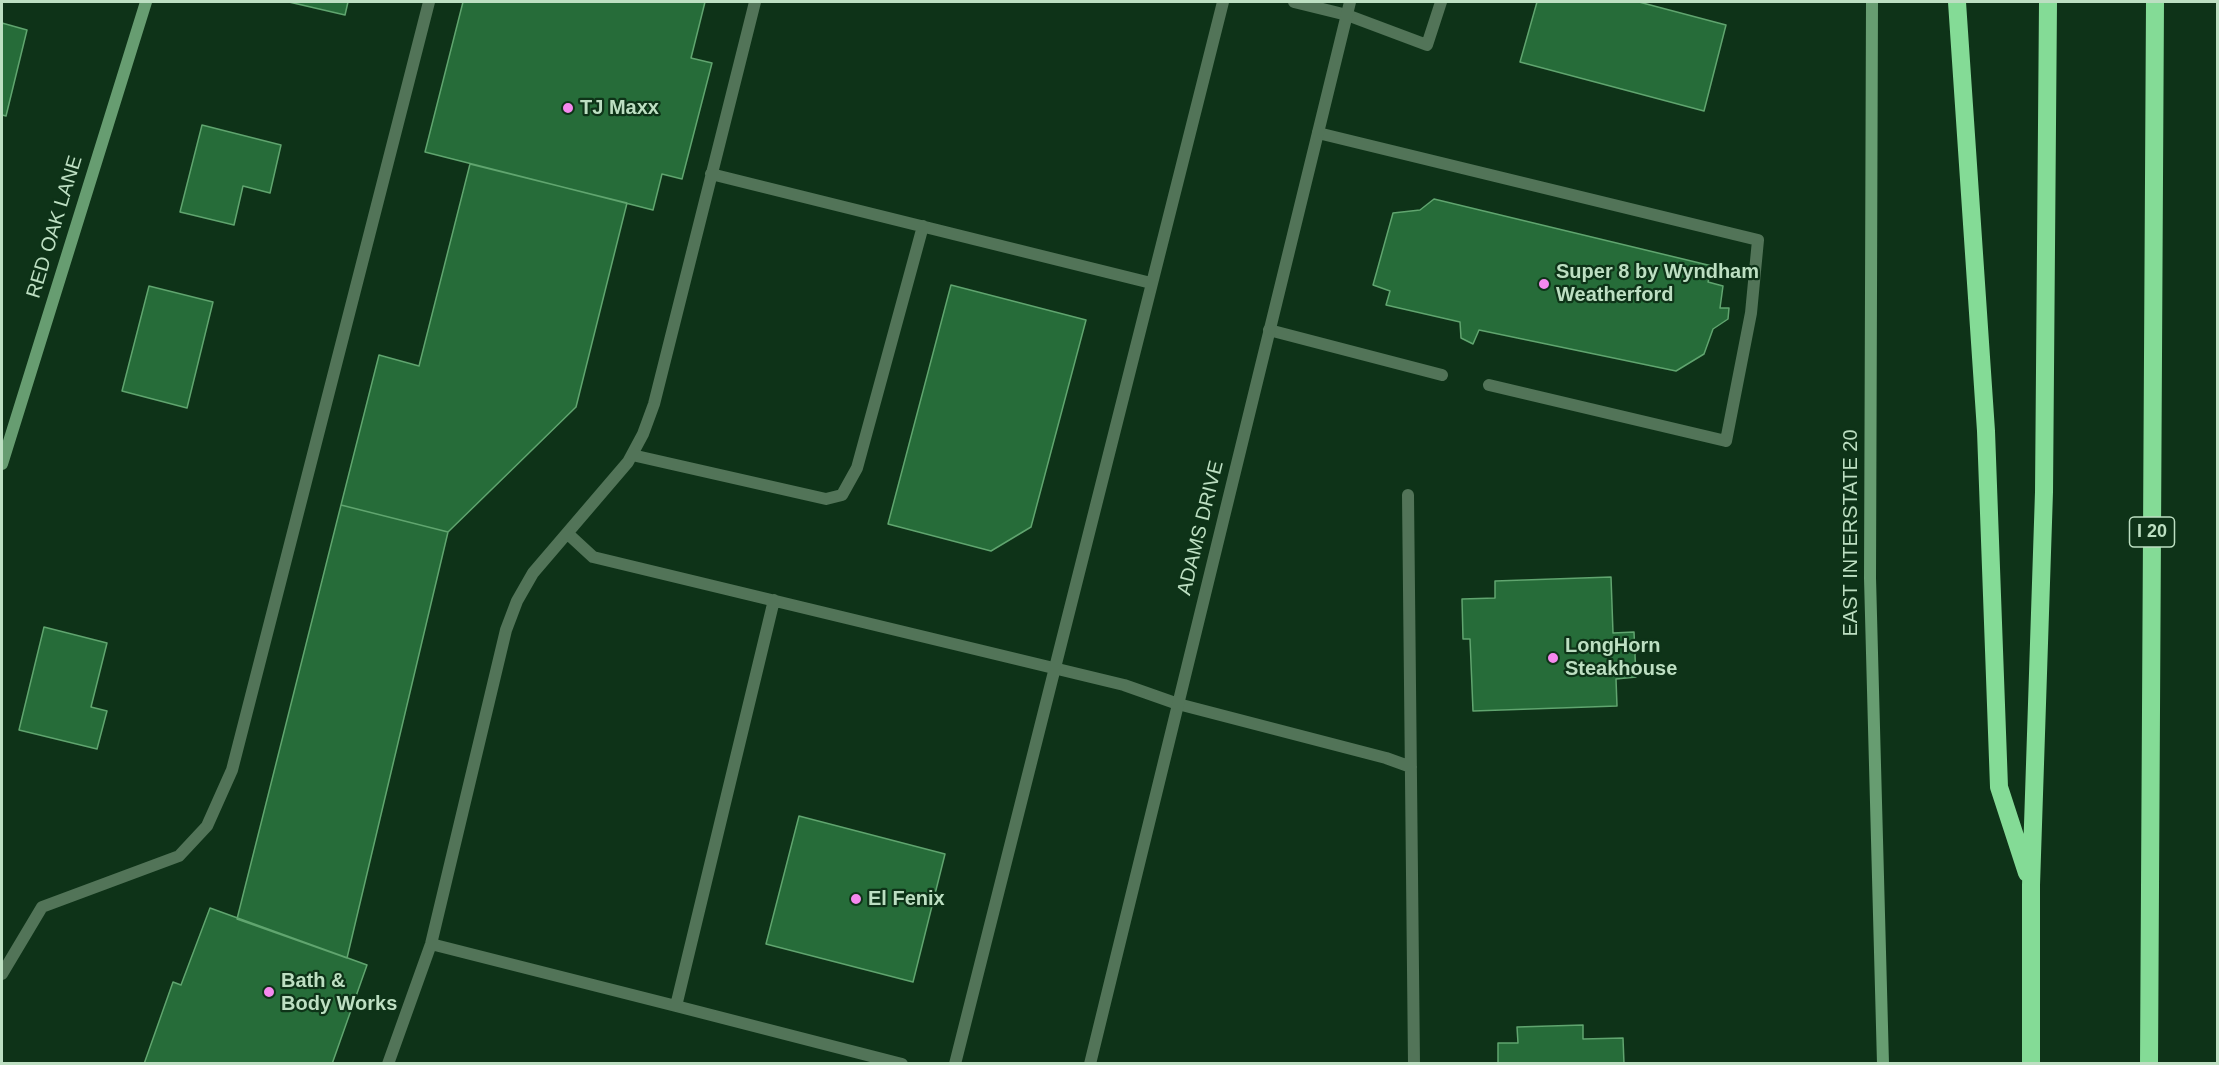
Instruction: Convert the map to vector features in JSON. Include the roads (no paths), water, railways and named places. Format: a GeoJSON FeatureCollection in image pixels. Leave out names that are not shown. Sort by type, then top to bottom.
{"type":"FeatureCollection","features":[{"type":"Feature","properties":{"kind":"highway"},"geometry":{"type":"LineString","coordinates":[[1957,2],[1986,431],[1999,787],[2031,885]]}},
{"type":"Feature","properties":{"kind":"highway"},"geometry":{"type":"LineString","coordinates":[[2031,1064],[2031,885],[2044,492],[2048,2]]}},
{"type":"Feature","properties":{"kind":"highway","name":"I 20"},"geometry":{"type":"LineString","coordinates":[[2149,1064],[2155,2]]}},
{"type":"Feature","properties":{"kind":"main road","name":"RED OAK LANE"},"geometry":{"type":"LineString","coordinates":[[2,464],[146,2]]}},
{"type":"Feature","properties":{"kind":"main road","name":"EAST INTERSTATE 20"},"geometry":{"type":"LineString","coordinates":[[1872,2],[1870,578],[1883,1064]]}},
{"type":"Feature","properties":{"kind":"street"},"geometry":{"type":"LineString","coordinates":[[2,974],[42,907],[179,856],[207,826],[232,770],[429,2]]}},
{"type":"Feature","properties":{"kind":"street"},"geometry":{"type":"LineString","coordinates":[[388,1064],[431,944],[506,630],[517,601],[533,573],[632,455],[654,404],[754,2]]}},
{"type":"Feature","properties":{"kind":"street"},"geometry":{"type":"LineString","coordinates":[[955,1064],[1053,668],[1223,2]]}},
{"type":"Feature","properties":{"kind":"street"},"geometry":{"type":"LineString","coordinates":[[1294,2],[1347,15],[1427,45],[1441,2]]}},
{"type":"Feature","properties":{"kind":"street","name":"ADAMS DRIVE"},"geometry":{"type":"LineString","coordinates":[[1090,1064],[1350,2]]}},
{"type":"Feature","properties":{"kind":"street"},"geometry":{"type":"LineString","coordinates":[[1318,133],[1758,240],[1751,313],[1726,441],[1489,385]]}},
{"type":"Feature","properties":{"kind":"street"},"geometry":{"type":"LineString","coordinates":[[711,174],[1151,283]]}},
{"type":"Feature","properties":{"kind":"street"},"geometry":{"type":"LineString","coordinates":[[632,455],[826,500],[842,495],[857,468],[923,226]]}},
{"type":"Feature","properties":{"kind":"street"},"geometry":{"type":"LineString","coordinates":[[1269,330],[1442,375]]}},
{"type":"Feature","properties":{"kind":"street"},"geometry":{"type":"LineString","coordinates":[[1408,495],[1414,1064]]}},
{"type":"Feature","properties":{"kind":"street"},"geometry":{"type":"LineString","coordinates":[[567,533],[593,557],[1124,685],[1178,704],[1386,758],[1410,767]]}},
{"type":"Feature","properties":{"kind":"street"},"geometry":{"type":"LineString","coordinates":[[675,1006],[774,600]]}},
{"type":"Feature","properties":{"kind":"street"},"geometry":{"type":"LineString","coordinates":[[431,944],[902,1064]]}},
{"type":"Feature","properties":{"kind":"place","name":"TJ Maxx"},"geometry":{"type":"Point","coordinates":[568,108]}},
{"type":"Feature","properties":{"kind":"place","name":"Super 8 by Wyndham Weatherford"},"geometry":{"type":"Point","coordinates":[1544,284]}},
{"type":"Feature","properties":{"kind":"place","name":"LongHorn Steakhouse"},"geometry":{"type":"Point","coordinates":[1553,658]}},
{"type":"Feature","properties":{"kind":"place","name":"El Fenix"},"geometry":{"type":"Point","coordinates":[856,899]}},
{"type":"Feature","properties":{"kind":"place","name":"Bath & Body Works"},"geometry":{"type":"Point","coordinates":[269,992]}}]}
